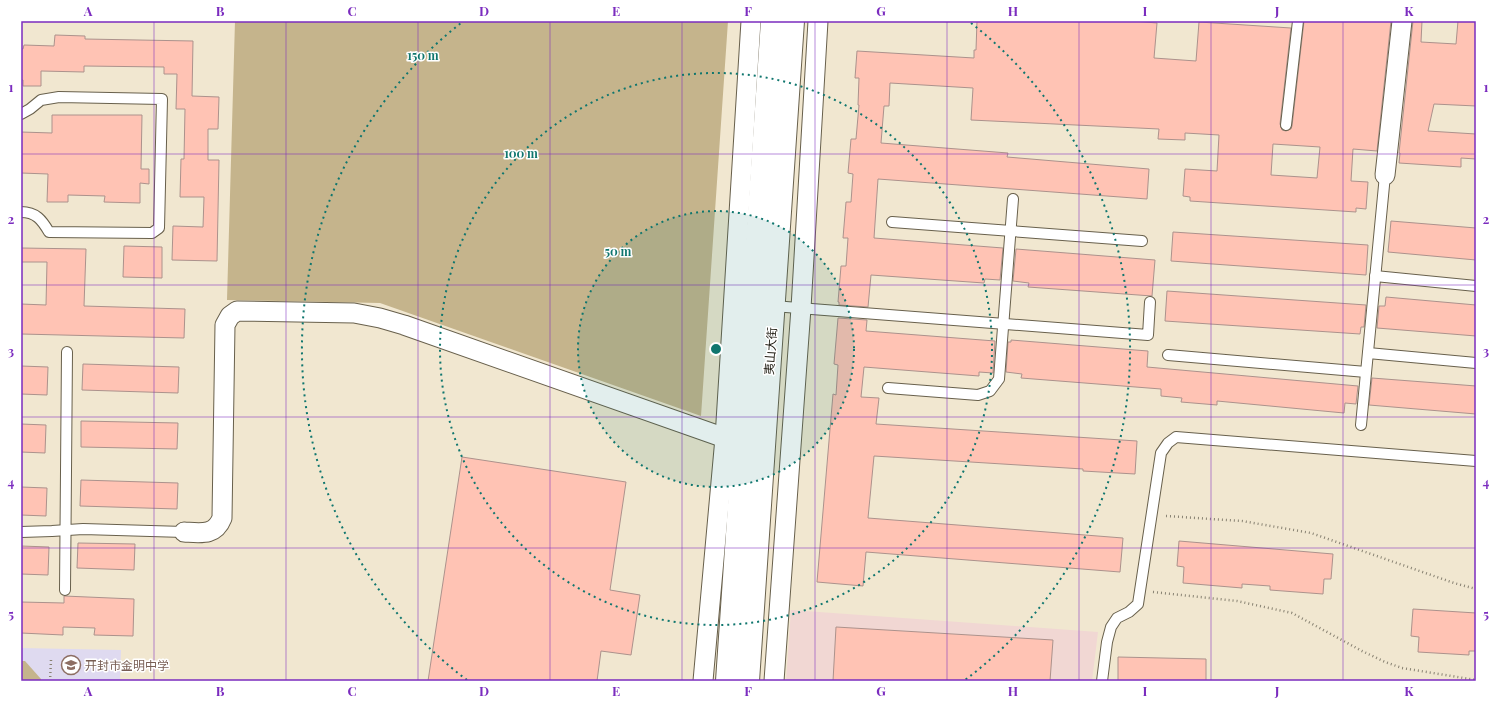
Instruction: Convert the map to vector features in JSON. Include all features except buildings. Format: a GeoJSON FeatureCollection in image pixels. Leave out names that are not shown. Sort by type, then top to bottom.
{"type":"FeatureCollection","features":[{"type":"Feature","properties":{"kind":"main road","name":"夷山大街"},"geometry":{"type":"LineString","coordinates":[[727,681],[772,21]]}},
{"type":"Feature","properties":{"kind":"main road","name":"夷山大街"},"geometry":{"type":"LineString","coordinates":[[748,681],[793,21]]}},
{"type":"Feature","properties":{"kind":"street"},"geometry":{"type":"LineString","coordinates":[[703,681],[724,438],[751,21]]}},
{"type":"Feature","properties":{"kind":"street"},"geometry":{"type":"LineString","coordinates":[[774,681],[801,308],[818,21]]}},
{"type":"Feature","properties":{"kind":"street"},"geometry":{"type":"LineString","coordinates":[[1385,175],[1402,21]]}},
{"type":"Feature","properties":{"kind":"street"},"geometry":{"type":"LineString","coordinates":[[184,532],[207,533],[219,525],[222,518],[225,325],[230,316],[237,311],[354,313],[380,318],[404,325],[724,438]]}},
{"type":"Feature","properties":{"kind":"lane"},"geometry":{"type":"LineString","coordinates":[[1286,125],[1298,21]]}},
{"type":"Feature","properties":{"kind":"lane"},"geometry":{"type":"LineString","coordinates":[[21,114],[41,100],[59,97],[162,99],[159,228],[152,233],[49,232],[42,220],[30,212],[21,212]]}},
{"type":"Feature","properties":{"kind":"lane"},"geometry":{"type":"LineString","coordinates":[[1361,425],[1385,175]]}},
{"type":"Feature","properties":{"kind":"lane"},"geometry":{"type":"LineString","coordinates":[[888,388],[978,395],[990,391],[999,379],[1013,199]]}},
{"type":"Feature","properties":{"kind":"lane"},"geometry":{"type":"LineString","coordinates":[[892,222],[1142,241]]}},
{"type":"Feature","properties":{"kind":"lane"},"geometry":{"type":"LineString","coordinates":[[1375,276],[1476,286]]}},
{"type":"Feature","properties":{"kind":"lane"},"geometry":{"type":"LineString","coordinates":[[773,306],[1148,335],[1150,302]]}},
{"type":"Feature","properties":{"kind":"lane"},"geometry":{"type":"LineString","coordinates":[[65,590],[67,352]]}},
{"type":"Feature","properties":{"kind":"lane"},"geometry":{"type":"LineString","coordinates":[[1368,353],[1476,363]]}},
{"type":"Feature","properties":{"kind":"lane"},"geometry":{"type":"LineString","coordinates":[[1168,355],[1366,372]]}},
{"type":"Feature","properties":{"kind":"lane"},"geometry":{"type":"LineString","coordinates":[[1102,681],[1107,642],[1111,627],[1117,618],[1129,612],[1138,604],[1162,453],[1168,442],[1176,438],[1476,461]]}},
{"type":"Feature","properties":{"kind":"lane"},"geometry":{"type":"LineString","coordinates":[[21,532],[83,529],[184,532]]}},
{"type":"Feature","properties":{"kind":"path"},"geometry":{"type":"LineString","coordinates":[[1152,515],[1242,521],[1311,533],[1476,589]]}},
{"type":"Feature","properties":{"kind":"path"},"geometry":{"type":"LineString","coordinates":[[1140,591],[1238,601],[1292,613],[1362,652],[1384,662],[1402,668],[1476,680]]}},
{"type":"Feature","properties":{"kind":"path"},"geometry":{"type":"LineString","coordinates":[[50,681],[51,660]]}},
{"type":"Feature","properties":{"kind":"shaded area"},"geometry":{"type":"Polygon","coordinates":[[[235,21],[728,21],[701,416],[380,303],[227,300],[235,21]]]}},
{"type":"Feature","properties":{"kind":"shaded area"},"geometry":{"type":"Polygon","coordinates":[[[791,610],[1098,632],[1092,681],[786,681],[791,610]]]}},
{"type":"Feature","properties":{"kind":"shaded area","name":"开封市金明中学"},"geometry":{"type":"Polygon","coordinates":[[[21,648],[121,650],[120,681],[21,681],[21,648]]]}},
{"type":"Feature","properties":{"kind":"shaded area"},"geometry":{"type":"Polygon","coordinates":[[[21,661],[25,661],[41,679],[41,681],[21,681],[21,661]]]}},
{"type":"Feature","properties":{"kind":"place","name":"开封市金明中学"},"geometry":{"type":"Point","coordinates":[71,665]}}]}
